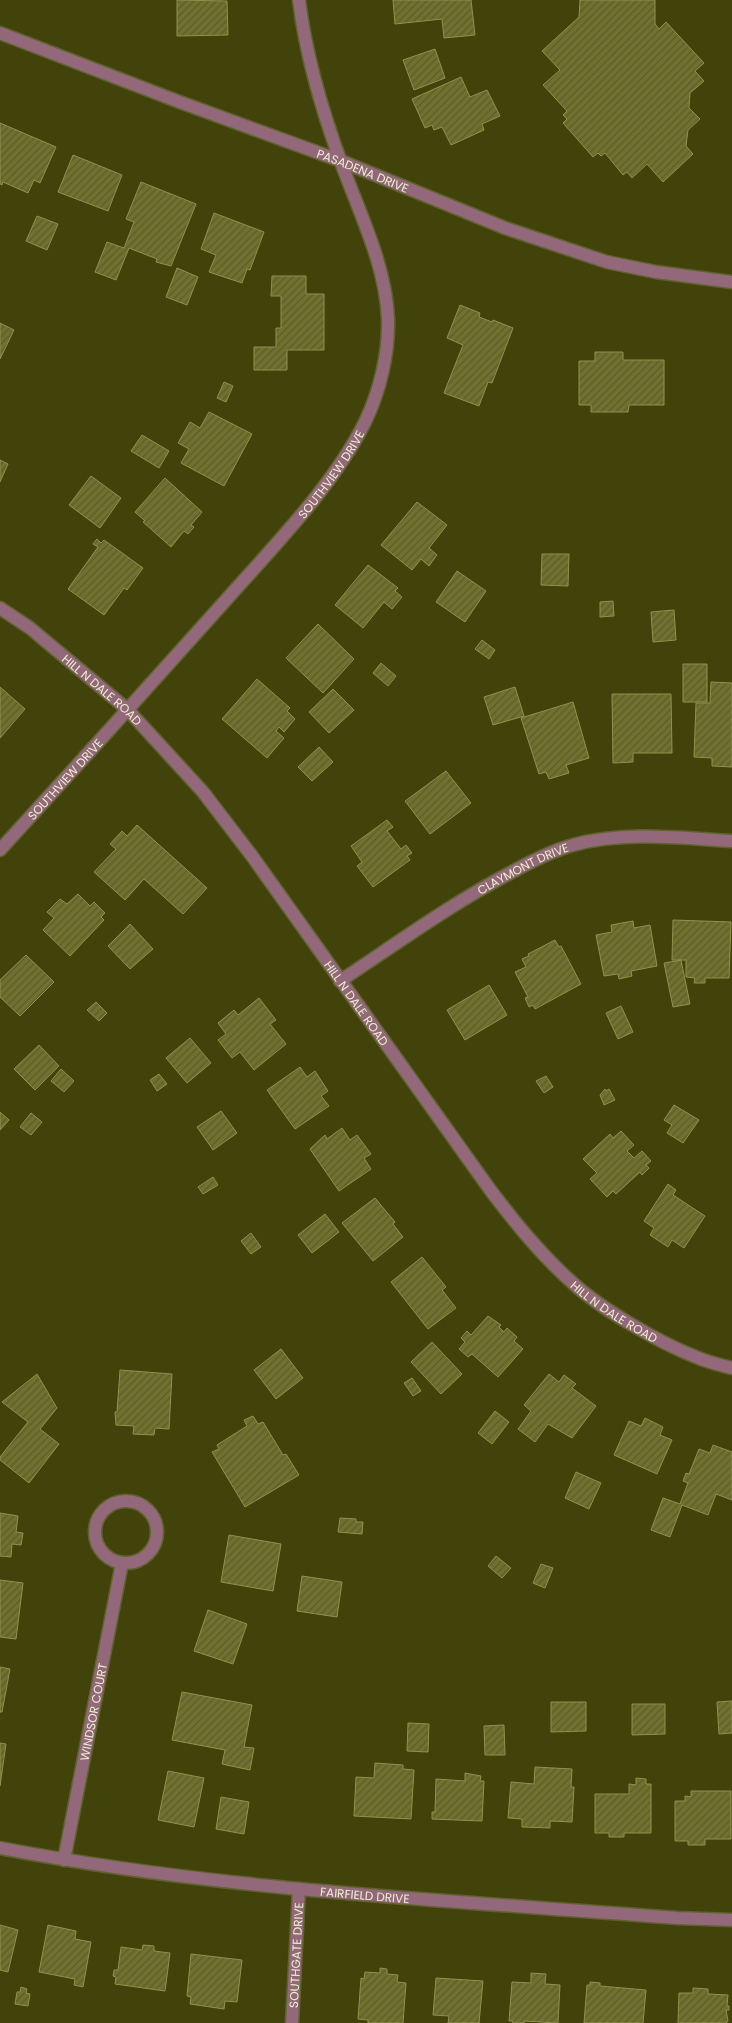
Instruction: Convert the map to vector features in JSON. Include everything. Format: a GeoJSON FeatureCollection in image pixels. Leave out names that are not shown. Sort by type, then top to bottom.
{"type":"FeatureCollection","features":[{"type":"Feature","properties":{"kind":"street","name":"SOUTHVIEW DRIVE"},"geometry":{"type":"LineString","coordinates":[[0,850],[266,555],[332,476],[352,447],[366,421],[377,394],[387,345],[388,318],[383,287],[376,256],[341,161],[312,74],[303,34],[299,0]]}},
{"type":"Feature","properties":{"kind":"street","name":"PASADENA DRIVE"},"geometry":{"type":"LineString","coordinates":[[0,33],[341,161],[505,228],[607,262],[656,272],[732,282]]}},
{"type":"Feature","properties":{"kind":"street","name":"HILL N DALE ROAD"},"geometry":{"type":"LineString","coordinates":[[0,608],[30,628],[128,710],[209,799],[252,856],[491,1191],[546,1258],[576,1286],[648,1334],[695,1357],[732,1368]]}},
{"type":"Feature","properties":{"kind":"street","name":"CLAYMONT DRIVE"},"geometry":{"type":"LineString","coordinates":[[340,981],[491,883],[530,862],[573,845],[611,839],[650,836],[732,841]]}},
{"type":"Feature","properties":{"kind":"street"},"geometry":{"type":"LineString","coordinates":[[124,1501],[134,1502],[142,1505],[150,1512],[156,1521],[158,1532],[151,1552],[143,1559],[132,1563],[122,1563],[111,1560],[103,1554],[97,1545],[95,1536],[96,1526],[99,1516],[110,1506],[124,1501]]}},
{"type":"Feature","properties":{"kind":"street","name":"WINDSOR COURT"},"geometry":{"type":"LineString","coordinates":[[64,1860],[122,1563]]}},
{"type":"Feature","properties":{"kind":"street","name":"FAIRFIELD DRIVE"},"geometry":{"type":"LineString","coordinates":[[0,1848],[64,1860],[220,1881],[298,1889],[677,1918],[732,1920]]}},
{"type":"Feature","properties":{"kind":"street","name":"SOUTHGATE DRIVE"},"geometry":{"type":"LineString","coordinates":[[292,2023],[298,1889]]}},
{"type":"Feature","properties":{"kind":"building"},"geometry":{"type":"Polygon","coordinates":[[[177,0],[227,1],[228,35],[177,36],[177,0]]]}},
{"type":"Feature","properties":{"kind":"building"},"geometry":{"type":"Polygon","coordinates":[[[393,0],[471,0],[475,35],[444,38],[442,19],[395,24],[393,0]]]}},
{"type":"Feature","properties":{"kind":"building"},"geometry":{"type":"Polygon","coordinates":[[[580,0],[655,0],[655,24],[659,29],[666,22],[704,63],[695,71],[704,81],[690,93],[689,108],[700,119],[688,130],[686,146],[693,154],[663,182],[647,164],[632,178],[627,172],[623,175],[605,153],[601,156],[598,153],[593,157],[563,123],[567,119],[563,115],[567,111],[543,85],[560,70],[542,51],[579,17],[580,0]]]}},
{"type":"Feature","properties":{"kind":"building"},"geometry":{"type":"Polygon","coordinates":[[[435,49],[445,78],[414,90],[403,60],[435,49]]]}},
{"type":"Feature","properties":{"kind":"building"},"geometry":{"type":"Polygon","coordinates":[[[461,77],[470,97],[487,90],[500,116],[482,124],[484,130],[451,145],[442,127],[434,130],[432,125],[425,128],[412,99],[461,77]]]}},
{"type":"Feature","properties":{"kind":"building"},"geometry":{"type":"Polygon","coordinates":[[[0,123],[56,147],[40,183],[34,180],[28,193],[3,182],[2,185],[0,184],[0,123]]]}},
{"type":"Feature","properties":{"kind":"building"},"geometry":{"type":"Polygon","coordinates":[[[73,155],[122,175],[108,211],[58,192],[73,155]]]}},
{"type":"Feature","properties":{"kind":"building"},"geometry":{"type":"Polygon","coordinates":[[[141,182],[196,204],[171,266],[156,262],[157,259],[129,248],[116,280],[95,272],[107,242],[124,248],[134,222],[126,219],[141,182]]]}},
{"type":"Feature","properties":{"kind":"building"},"geometry":{"type":"Polygon","coordinates":[[[214,213],[264,232],[250,270],[247,269],[242,283],[209,272],[216,255],[201,249],[214,213]]]}},
{"type":"Feature","properties":{"kind":"building"},"geometry":{"type":"Polygon","coordinates":[[[37,216],[58,224],[47,250],[26,241],[37,216]]]}},
{"type":"Feature","properties":{"kind":"building"},"geometry":{"type":"Polygon","coordinates":[[[177,268],[198,277],[187,305],[166,297],[177,268]]]}},
{"type":"Feature","properties":{"kind":"building"},"geometry":{"type":"Polygon","coordinates":[[[272,276],[306,276],[306,294],[324,294],[324,350],[287,350],[287,370],[254,370],[254,347],[276,347],[276,328],[281,328],[281,296],[271,296],[272,276]]]}},
{"type":"Feature","properties":{"kind":"building"},"geometry":{"type":"Polygon","coordinates":[[[460,305],[480,313],[479,317],[513,328],[492,383],[488,382],[479,406],[444,393],[463,345],[447,338],[460,305]]]}},
{"type":"Feature","properties":{"kind":"building"},"geometry":{"type":"Polygon","coordinates":[[[0,323],[14,330],[0,359],[0,323]]]}},
{"type":"Feature","properties":{"kind":"building"},"geometry":{"type":"Polygon","coordinates":[[[595,352],[623,352],[623,360],[664,360],[664,405],[629,405],[628,412],[591,412],[591,405],[579,405],[579,361],[595,361],[595,352]]]}},
{"type":"Feature","properties":{"kind":"building"},"geometry":{"type":"Polygon","coordinates":[[[224,382],[233,386],[226,402],[217,398],[224,382]]]}},
{"type":"Feature","properties":{"kind":"building"},"geometry":{"type":"Polygon","coordinates":[[[209,412],[252,434],[224,486],[181,463],[189,449],[178,443],[190,422],[200,428],[209,412]]]}},
{"type":"Feature","properties":{"kind":"building"},"geometry":{"type":"Polygon","coordinates":[[[142,435],[169,451],[159,468],[131,451],[142,435]]]}},
{"type":"Feature","properties":{"kind":"building"},"geometry":{"type":"Polygon","coordinates":[[[0,460],[8,464],[0,482],[0,460]]]}},
{"type":"Feature","properties":{"kind":"building"},"geometry":{"type":"Polygon","coordinates":[[[91,476],[121,498],[100,528],[69,505],[91,476]]]}},
{"type":"Feature","properties":{"kind":"building"},"geometry":{"type":"Polygon","coordinates":[[[165,478],[202,512],[191,525],[194,527],[188,534],[184,531],[171,547],[143,522],[145,521],[135,512],[165,478]]]}},
{"type":"Feature","properties":{"kind":"building"},"geometry":{"type":"Polygon","coordinates":[[[417,502],[447,525],[429,548],[437,555],[429,566],[421,559],[412,570],[381,545],[417,502]]]}},
{"type":"Feature","properties":{"kind":"building"},"geometry":{"type":"Polygon","coordinates":[[[97,539],[101,543],[104,540],[143,568],[127,590],[124,588],[104,615],[68,589],[98,547],[93,544],[97,539]]]}},
{"type":"Feature","properties":{"kind":"building"},"geometry":{"type":"Polygon","coordinates":[[[542,554],[569,554],[568,586],[541,585],[542,554]]]}},
{"type":"Feature","properties":{"kind":"building"},"geometry":{"type":"Polygon","coordinates":[[[368,565],[398,588],[395,591],[402,597],[392,609],[384,602],[363,628],[335,605],[368,565]]]}},
{"type":"Feature","properties":{"kind":"building"},"geometry":{"type":"Polygon","coordinates":[[[457,571],[486,591],[465,622],[436,602],[457,571]]]}},
{"type":"Feature","properties":{"kind":"building"},"geometry":{"type":"Polygon","coordinates":[[[613,601],[614,616],[600,617],[600,602],[613,601]]]}},
{"type":"Feature","properties":{"kind":"building"},"geometry":{"type":"Polygon","coordinates":[[[674,610],[676,640],[653,642],[651,612],[674,610]]]}},
{"type":"Feature","properties":{"kind":"building"},"geometry":{"type":"Polygon","coordinates":[[[318,624],[354,659],[323,693],[286,658],[318,624]]]}},
{"type":"Feature","properties":{"kind":"building"},"geometry":{"type":"Polygon","coordinates":[[[482,640],[495,650],[489,659],[475,649],[482,640]]]}},
{"type":"Feature","properties":{"kind":"building"},"geometry":{"type":"Polygon","coordinates":[[[381,663],[396,676],[388,686],[373,673],[381,663]]]}},
{"type":"Feature","properties":{"kind":"building"},"geometry":{"type":"Polygon","coordinates":[[[683,664],[707,664],[707,702],[683,702],[683,664]]]}},
{"type":"Feature","properties":{"kind":"building"},"geometry":{"type":"Polygon","coordinates":[[[257,679],[290,708],[287,711],[295,719],[284,732],[279,727],[276,731],[284,738],[267,758],[222,719],[257,679]]]}},
{"type":"Feature","properties":{"kind":"building"},"geometry":{"type":"Polygon","coordinates":[[[711,682],[732,683],[732,767],[712,766],[712,758],[694,757],[696,703],[710,703],[711,682]]]}},
{"type":"Feature","properties":{"kind":"building"},"geometry":{"type":"Polygon","coordinates":[[[0,687],[25,709],[0,738],[0,687]]]}},
{"type":"Feature","properties":{"kind":"building"},"geometry":{"type":"Polygon","coordinates":[[[515,687],[524,716],[493,725],[484,697],[515,687]]]}},
{"type":"Feature","properties":{"kind":"building"},"geometry":{"type":"Polygon","coordinates":[[[333,689],[354,710],[329,733],[309,712],[333,689]]]}},
{"type":"Feature","properties":{"kind":"building"},"geometry":{"type":"Polygon","coordinates":[[[612,694],[671,694],[672,753],[633,753],[633,762],[613,763],[612,694]]]}},
{"type":"Feature","properties":{"kind":"building"},"geometry":{"type":"Polygon","coordinates":[[[573,702],[589,758],[566,765],[569,773],[549,779],[546,772],[539,774],[521,718],[573,702]]]}},
{"type":"Feature","properties":{"kind":"building"},"geometry":{"type":"Polygon","coordinates":[[[319,747],[333,762],[312,781],[298,767],[319,747]]]}},
{"type":"Feature","properties":{"kind":"building"},"geometry":{"type":"Polygon","coordinates":[[[446,771],[471,803],[430,834],[405,801],[446,771]]]}},
{"type":"Feature","properties":{"kind":"building"},"geometry":{"type":"Polygon","coordinates":[[[387,820],[393,827],[387,831],[401,849],[406,845],[412,853],[407,856],[410,860],[373,887],[357,866],[362,862],[351,846],[387,820]]]}},
{"type":"Feature","properties":{"kind":"building"},"geometry":{"type":"Polygon","coordinates":[[[137,825],[207,888],[183,914],[144,879],[125,900],[94,872],[116,849],[110,844],[122,831],[127,836],[137,825]]]}},
{"type":"Feature","properties":{"kind":"building"},"geometry":{"type":"Polygon","coordinates":[[[78,894],[90,906],[94,902],[105,913],[101,917],[104,920],[70,956],[43,930],[54,918],[47,912],[60,899],[67,904],[78,894]]]}},
{"type":"Feature","properties":{"kind":"building"},"geometry":{"type":"Polygon","coordinates":[[[673,920],[731,922],[729,978],[705,978],[705,983],[694,983],[695,978],[686,977],[686,960],[672,960],[673,920]]]}},
{"type":"Feature","properties":{"kind":"building"},"geometry":{"type":"Polygon","coordinates":[[[633,921],[634,928],[650,925],[657,966],[631,971],[632,976],[619,979],[618,974],[604,976],[596,935],[612,932],[611,925],[633,921]]]}},
{"type":"Feature","properties":{"kind":"building"},"geometry":{"type":"Polygon","coordinates":[[[130,924],[153,949],[130,969],[108,946],[130,924]]]}},
{"type":"Feature","properties":{"kind":"building"},"geometry":{"type":"Polygon","coordinates":[[[555,940],[559,947],[561,946],[581,984],[535,1009],[533,1005],[529,1007],[525,998],[528,997],[515,972],[526,967],[522,959],[529,956],[528,954],[555,940]]]}},
{"type":"Feature","properties":{"kind":"building"},"geometry":{"type":"Polygon","coordinates":[[[26,955],[54,982],[20,1016],[0,997],[0,980],[26,955]]]}},
{"type":"Feature","properties":{"kind":"building"},"geometry":{"type":"Polygon","coordinates":[[[681,960],[690,1004],[673,1007],[664,963],[681,960]]]}},
{"type":"Feature","properties":{"kind":"building"},"geometry":{"type":"Polygon","coordinates":[[[489,985],[507,1015],[465,1040],[447,1010],[489,985]]]}},
{"type":"Feature","properties":{"kind":"building"},"geometry":{"type":"Polygon","coordinates":[[[259,998],[276,1020],[270,1024],[286,1044],[254,1070],[240,1052],[232,1058],[218,1040],[226,1034],[218,1023],[234,1010],[238,1015],[259,998]]]}},
{"type":"Feature","properties":{"kind":"building"},"geometry":{"type":"Polygon","coordinates":[[[96,1002],[107,1013],[99,1021],[87,1010],[96,1002]]]}},
{"type":"Feature","properties":{"kind":"building"},"geometry":{"type":"Polygon","coordinates":[[[621,1006],[633,1032],[618,1039],[606,1013],[621,1006]]]}},
{"type":"Feature","properties":{"kind":"building"},"geometry":{"type":"Polygon","coordinates":[[[190,1038],[211,1063],[187,1083],[166,1058],[190,1038]]]}},
{"type":"Feature","properties":{"kind":"building"},"geometry":{"type":"Polygon","coordinates":[[[39,1045],[59,1066],[35,1090],[14,1069],[39,1045]]]}},
{"type":"Feature","properties":{"kind":"building"},"geometry":{"type":"Polygon","coordinates":[[[300,1067],[307,1077],[315,1071],[328,1091],[321,1096],[329,1106],[295,1129],[267,1090],[300,1067]]]}},
{"type":"Feature","properties":{"kind":"building"},"geometry":{"type":"Polygon","coordinates":[[[61,1069],[74,1081],[64,1092],[51,1081],[61,1069]]]}},
{"type":"Feature","properties":{"kind":"building"},"geometry":{"type":"Polygon","coordinates":[[[159,1074],[167,1084],[157,1091],[150,1080],[159,1074]]]}},
{"type":"Feature","properties":{"kind":"building"},"geometry":{"type":"Polygon","coordinates":[[[546,1076],[553,1087],[544,1093],[536,1081],[546,1076]]]}},
{"type":"Feature","properties":{"kind":"building"},"geometry":{"type":"Polygon","coordinates":[[[605,1089],[606,1091],[609,1089],[615,1100],[604,1105],[600,1095],[605,1089]]]}},
{"type":"Feature","properties":{"kind":"building"},"geometry":{"type":"Polygon","coordinates":[[[674,1105],[699,1120],[683,1143],[667,1133],[672,1125],[664,1120],[674,1105]]]}},
{"type":"Feature","properties":{"kind":"building"},"geometry":{"type":"Polygon","coordinates":[[[221,1111],[237,1133],[213,1150],[197,1127],[221,1111]]]}},
{"type":"Feature","properties":{"kind":"building"},"geometry":{"type":"Polygon","coordinates":[[[0,1112],[9,1120],[0,1130],[0,1112]]]}},
{"type":"Feature","properties":{"kind":"building"},"geometry":{"type":"Polygon","coordinates":[[[31,1113],[42,1122],[31,1135],[20,1127],[31,1113]]]}},
{"type":"Feature","properties":{"kind":"building"},"geometry":{"type":"Polygon","coordinates":[[[342,1128],[350,1140],[357,1135],[371,1154],[364,1158],[371,1169],[339,1191],[310,1149],[325,1135],[327,1139],[342,1128]]]}},
{"type":"Feature","properties":{"kind":"building"},"geometry":{"type":"Polygon","coordinates":[[[621,1131],[634,1145],[627,1151],[634,1158],[642,1151],[651,1161],[646,1165],[649,1168],[642,1175],[640,1172],[616,1194],[613,1191],[607,1197],[590,1179],[597,1173],[583,1159],[610,1134],[613,1138],[621,1131]]]}},
{"type":"Feature","properties":{"kind":"building"},"geometry":{"type":"Polygon","coordinates":[[[213,1177],[218,1185],[203,1194],[198,1187],[213,1177]]]}},
{"type":"Feature","properties":{"kind":"building"},"geometry":{"type":"Polygon","coordinates":[[[668,1184],[676,1190],[673,1195],[705,1216],[684,1248],[672,1240],[668,1247],[650,1235],[654,1228],[644,1221],[668,1184]]]}},
{"type":"Feature","properties":{"kind":"building"},"geometry":{"type":"Polygon","coordinates":[[[375,1198],[395,1222],[393,1224],[403,1237],[373,1261],[342,1223],[375,1198]]]}},
{"type":"Feature","properties":{"kind":"building"},"geometry":{"type":"Polygon","coordinates":[[[325,1214],[339,1232],[312,1253],[298,1235],[325,1214]]]}},
{"type":"Feature","properties":{"kind":"building"},"geometry":{"type":"Polygon","coordinates":[[[251,1233],[261,1247],[251,1254],[241,1241],[251,1233]]]}},
{"type":"Feature","properties":{"kind":"building"},"geometry":{"type":"Polygon","coordinates":[[[422,1257],[446,1287],[442,1290],[456,1308],[428,1329],[391,1282],[422,1257]]]}},
{"type":"Feature","properties":{"kind":"building"},"geometry":{"type":"Polygon","coordinates":[[[488,1316],[501,1325],[499,1327],[504,1332],[507,1328],[517,1337],[514,1341],[523,1349],[498,1377],[472,1354],[468,1357],[459,1349],[465,1342],[461,1338],[467,1331],[471,1335],[488,1316]]]}},
{"type":"Feature","properties":{"kind":"building"},"geometry":{"type":"Polygon","coordinates":[[[432,1342],[462,1374],[441,1394],[411,1362],[432,1342]]]}},
{"type":"Feature","properties":{"kind":"building"},"geometry":{"type":"Polygon","coordinates":[[[281,1349],[303,1378],[276,1399],[254,1370],[281,1349]]]}},
{"type":"Feature","properties":{"kind":"building"},"geometry":{"type":"Polygon","coordinates":[[[120,1370],[172,1374],[169,1429],[155,1428],[154,1435],[133,1434],[134,1426],[116,1425],[115,1412],[117,1412],[120,1370]]]}},
{"type":"Feature","properties":{"kind":"building"},"geometry":{"type":"Polygon","coordinates":[[[37,1374],[57,1408],[40,1429],[59,1444],[29,1483],[0,1460],[0,1457],[28,1422],[2,1402],[37,1374]]]}},
{"type":"Feature","properties":{"kind":"building"},"geometry":{"type":"Polygon","coordinates":[[[549,1374],[559,1382],[564,1375],[576,1384],[572,1388],[596,1406],[572,1438],[548,1424],[535,1442],[518,1429],[531,1411],[524,1405],[549,1374]]]}},
{"type":"Feature","properties":{"kind":"building"},"geometry":{"type":"Polygon","coordinates":[[[412,1378],[421,1391],[413,1396],[404,1383],[412,1378]]]}},
{"type":"Feature","properties":{"kind":"building"},"geometry":{"type":"Polygon","coordinates":[[[495,1411],[509,1422],[492,1444],[478,1433],[495,1411]]]}},
{"type":"Feature","properties":{"kind":"building"},"geometry":{"type":"Polygon","coordinates":[[[253,1416],[258,1424],[263,1422],[283,1455],[286,1454],[299,1475],[245,1507],[212,1452],[219,1449],[217,1445],[247,1426],[244,1420],[253,1416]]]}},
{"type":"Feature","properties":{"kind":"building"},"geometry":{"type":"Polygon","coordinates":[[[645,1418],[663,1427],[660,1435],[672,1440],[657,1474],[614,1455],[629,1421],[641,1426],[645,1418]]]}},
{"type":"Feature","properties":{"kind":"building"},"geometry":{"type":"Polygon","coordinates":[[[713,1445],[732,1452],[732,1500],[716,1494],[708,1515],[682,1505],[670,1537],[651,1530],[663,1498],[680,1504],[688,1483],[683,1481],[686,1473],[689,1474],[699,1449],[710,1453],[713,1445]]]}},
{"type":"Feature","properties":{"kind":"building"},"geometry":{"type":"Polygon","coordinates":[[[576,1472],[601,1483],[589,1509],[565,1498],[576,1472]]]}},
{"type":"Feature","properties":{"kind":"building"},"geometry":{"type":"Polygon","coordinates":[[[0,1513],[18,1516],[16,1532],[23,1533],[21,1545],[12,1544],[11,1557],[0,1556],[0,1513]]]}},
{"type":"Feature","properties":{"kind":"building"},"geometry":{"type":"Polygon","coordinates":[[[340,1518],[356,1519],[356,1522],[363,1522],[362,1534],[338,1532],[340,1518]]]}},
{"type":"Feature","properties":{"kind":"building"},"geometry":{"type":"Polygon","coordinates":[[[229,1535],[281,1544],[273,1591],[221,1582],[229,1535]]]}},
{"type":"Feature","properties":{"kind":"building"},"geometry":{"type":"Polygon","coordinates":[[[496,1556],[511,1568],[502,1578],[488,1566],[496,1556]]]}},
{"type":"Feature","properties":{"kind":"building"},"geometry":{"type":"Polygon","coordinates":[[[541,1564],[553,1568],[545,1588],[533,1583],[541,1564]]]}},
{"type":"Feature","properties":{"kind":"building"},"geometry":{"type":"Polygon","coordinates":[[[302,1576],[342,1582],[337,1617],[297,1611],[302,1576]]]}},
{"type":"Feature","properties":{"kind":"building"},"geometry":{"type":"Polygon","coordinates":[[[0,1580],[23,1583],[16,1639],[0,1637],[0,1580]]]}},
{"type":"Feature","properties":{"kind":"building"},"geometry":{"type":"Polygon","coordinates":[[[208,1610],[247,1624],[233,1664],[194,1651],[208,1610]]]}},
{"type":"Feature","properties":{"kind":"building"},"geometry":{"type":"Polygon","coordinates":[[[0,1667],[10,1669],[2,1712],[0,1712],[0,1667]]]}},
{"type":"Feature","properties":{"kind":"building"},"geometry":{"type":"Polygon","coordinates":[[[182,1692],[252,1705],[244,1747],[254,1748],[250,1770],[222,1764],[225,1750],[172,1740],[182,1692]]]}},
{"type":"Feature","properties":{"kind":"building"},"geometry":{"type":"Polygon","coordinates":[[[732,1701],[732,1733],[719,1734],[717,1702],[732,1701]]]}},
{"type":"Feature","properties":{"kind":"building"},"geometry":{"type":"Polygon","coordinates":[[[551,1702],[586,1702],[586,1731],[551,1732],[551,1702]]]}},
{"type":"Feature","properties":{"kind":"building"},"geometry":{"type":"Polygon","coordinates":[[[632,1704],[665,1704],[665,1734],[632,1735],[632,1704]]]}},
{"type":"Feature","properties":{"kind":"building"},"geometry":{"type":"Polygon","coordinates":[[[408,1723],[429,1724],[428,1752],[407,1751],[408,1723]]]}},
{"type":"Feature","properties":{"kind":"building"},"geometry":{"type":"Polygon","coordinates":[[[504,1725],[505,1755],[485,1755],[484,1726],[504,1725]]]}},
{"type":"Feature","properties":{"kind":"building"},"geometry":{"type":"Polygon","coordinates":[[[0,1743],[6,1744],[0,1786],[0,1743]]]}},
{"type":"Feature","properties":{"kind":"building"},"geometry":{"type":"Polygon","coordinates":[[[375,1763],[403,1765],[403,1769],[414,1770],[411,1819],[354,1816],[356,1777],[374,1778],[375,1763]]]}},
{"type":"Feature","properties":{"kind":"building"},"geometry":{"type":"Polygon","coordinates":[[[535,1767],[572,1769],[571,1787],[574,1787],[572,1822],[550,1821],[550,1828],[522,1827],[522,1819],[508,1818],[511,1782],[534,1784],[535,1767]]]}},
{"type":"Feature","properties":{"kind":"building"},"geometry":{"type":"Polygon","coordinates":[[[168,1771],[204,1778],[194,1827],[158,1820],[168,1771]]]}},
{"type":"Feature","properties":{"kind":"building"},"geometry":{"type":"Polygon","coordinates":[[[465,1773],[481,1776],[480,1781],[484,1781],[482,1821],[432,1819],[432,1812],[435,1812],[436,1779],[465,1781],[465,1773]]]}},
{"type":"Feature","properties":{"kind":"building"},"geometry":{"type":"Polygon","coordinates":[[[636,1778],[646,1779],[646,1784],[651,1784],[651,1833],[624,1833],[624,1837],[609,1837],[609,1833],[595,1833],[595,1794],[629,1794],[629,1784],[636,1785],[636,1778]]]}},
{"type":"Feature","properties":{"kind":"building"},"geometry":{"type":"Polygon","coordinates":[[[691,1791],[731,1791],[731,1839],[705,1839],[705,1845],[688,1845],[688,1841],[675,1841],[675,1801],[685,1801],[685,1796],[691,1797],[691,1791]]]}},
{"type":"Feature","properties":{"kind":"building"},"geometry":{"type":"Polygon","coordinates":[[[221,1797],[249,1802],[244,1834],[216,1829],[221,1797]]]}},
{"type":"Feature","properties":{"kind":"building"},"geometry":{"type":"Polygon","coordinates":[[[0,1925],[18,1930],[8,1972],[0,1970],[0,1925]]]}},
{"type":"Feature","properties":{"kind":"building"},"geometry":{"type":"Polygon","coordinates":[[[48,1925],[76,1931],[75,1939],[91,1942],[83,1987],[74,1985],[75,1979],[39,1972],[48,1925]]]}},
{"type":"Feature","properties":{"kind":"building"},"geometry":{"type":"Polygon","coordinates":[[[143,1945],[154,1946],[154,1951],[170,1953],[165,1991],[115,1984],[116,1977],[113,1976],[114,1970],[118,1970],[121,1947],[142,1950],[143,1945]]]}},
{"type":"Feature","properties":{"kind":"building"},"geometry":{"type":"Polygon","coordinates":[[[191,1954],[242,1960],[237,2002],[225,2001],[224,2009],[190,2004],[191,1997],[187,1996],[191,1954]]]}},
{"type":"Feature","properties":{"kind":"building"},"geometry":{"type":"Polygon","coordinates":[[[380,1968],[387,1969],[387,1974],[398,1975],[397,1982],[406,1983],[403,2023],[368,2023],[368,2020],[358,2019],[361,1978],[364,1979],[365,1972],[380,1973],[380,1968]]]}},
{"type":"Feature","properties":{"kind":"building"},"geometry":{"type":"Polygon","coordinates":[[[531,1973],[546,1974],[545,1984],[560,1985],[558,2023],[524,2021],[524,2023],[513,2023],[513,2021],[509,2021],[512,1982],[531,1983],[531,1973]]]}},
{"type":"Feature","properties":{"kind":"building"},"geometry":{"type":"Polygon","coordinates":[[[436,1978],[483,1981],[479,2023],[448,2023],[449,2016],[433,2015],[436,1978]]]}},
{"type":"Feature","properties":{"kind":"building"},"geometry":{"type":"Polygon","coordinates":[[[590,1982],[600,1983],[600,1986],[646,1990],[643,2023],[584,2023],[587,1985],[590,1985],[590,1982]]]}},
{"type":"Feature","properties":{"kind":"building"},"geometry":{"type":"Polygon","coordinates":[[[21,1987],[27,1989],[26,1993],[30,1994],[28,2006],[15,2004],[17,1992],[20,1992],[21,1987]]]}},
{"type":"Feature","properties":{"kind":"building"},"geometry":{"type":"Polygon","coordinates":[[[693,1988],[708,1989],[708,1994],[728,1995],[727,2006],[729,2006],[729,2010],[726,2010],[728,2021],[726,2023],[678,2023],[679,1993],[693,1993],[693,1988]]]}}]}
